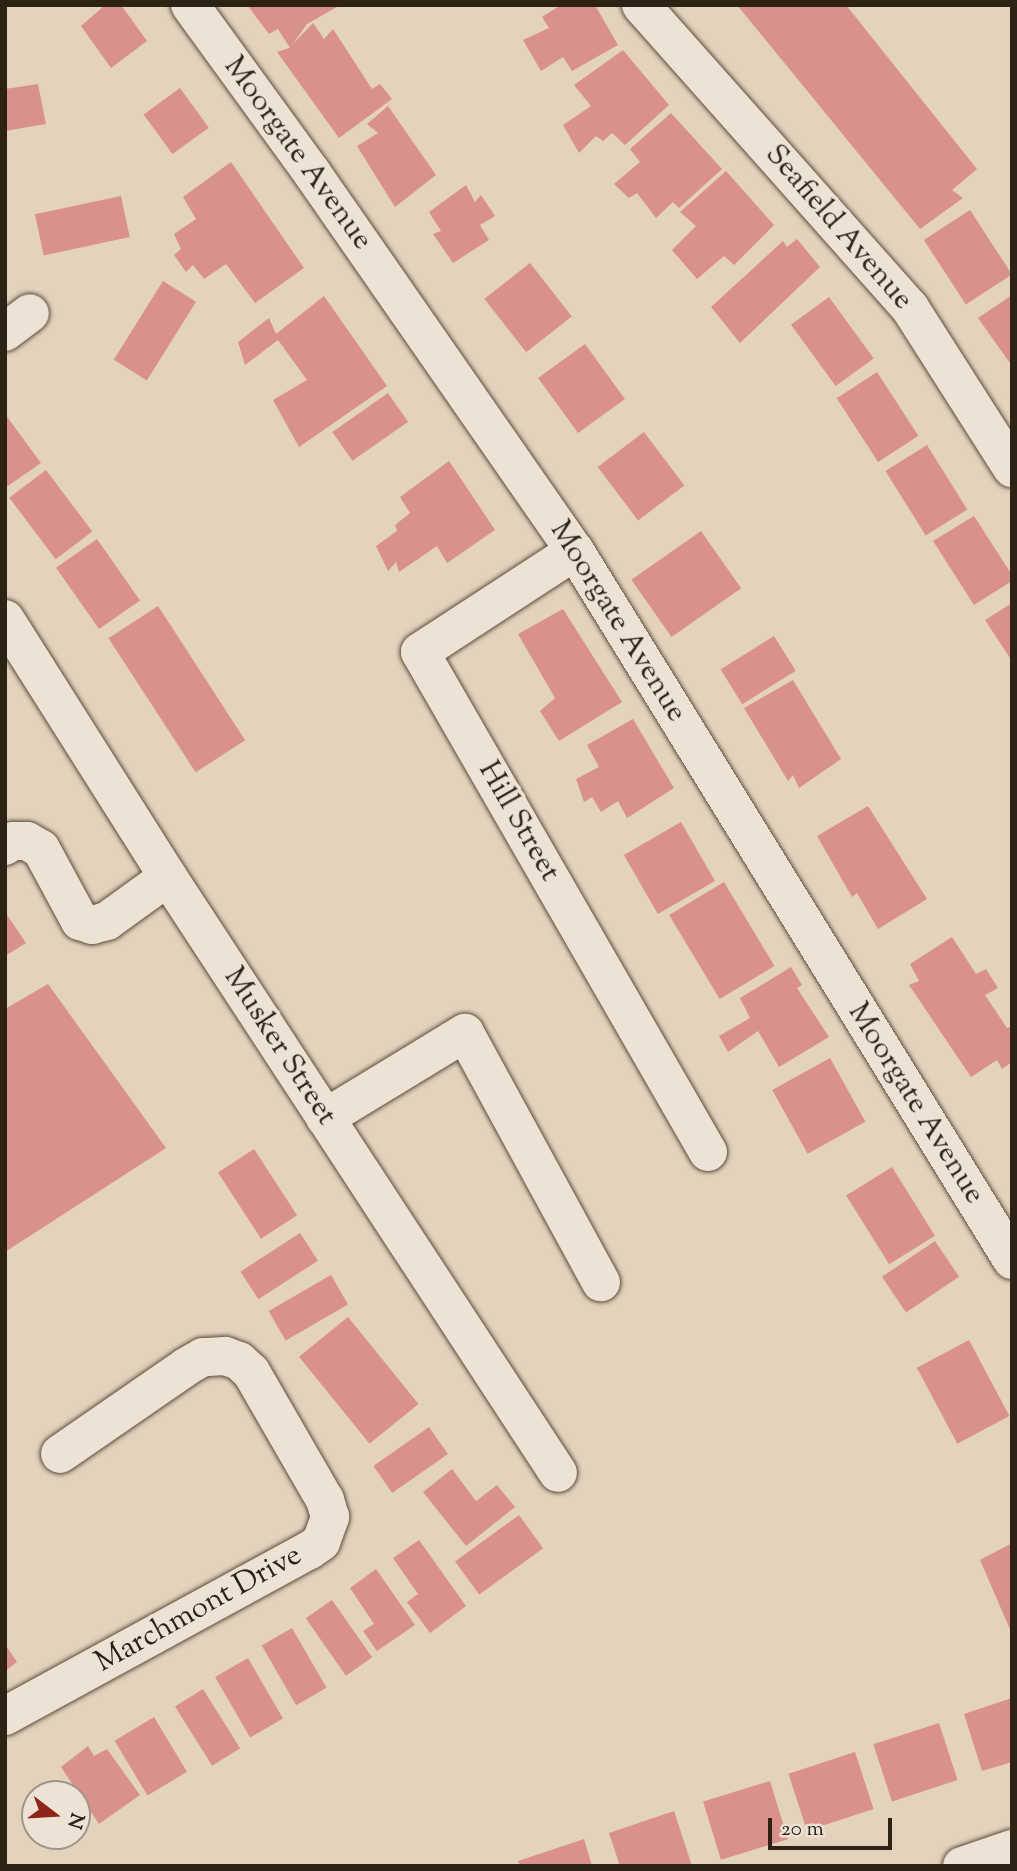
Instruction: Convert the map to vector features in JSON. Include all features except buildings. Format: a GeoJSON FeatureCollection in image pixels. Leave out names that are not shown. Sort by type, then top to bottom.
{"type":"FeatureCollection","features":[{"type":"Feature","properties":{"kind":"street","name":"Moorgate Avenue"},"geometry":{"type":"LineString","coordinates":[[190,5],[312,173],[575,551],[1012,1260]]}},
{"type":"Feature","properties":{"kind":"street","name":"Seafield Avenue"},"geometry":{"type":"LineString","coordinates":[[641,5],[910,308],[1012,468]]}},
{"type":"Feature","properties":{"kind":"street","name":"Hill Street"},"geometry":{"type":"LineString","coordinates":[[575,551],[420,652],[708,1152]]}},
{"type":"Feature","properties":{"kind":"street","name":"Musker Street"},"geometry":{"type":"LineString","coordinates":[[5,619],[168,877],[558,1473]]}},
{"type":"Feature","properties":{"kind":"street"},"geometry":{"type":"LineString","coordinates":[[5,846],[13,841],[27,841],[41,849],[80,920],[92,925],[107,920],[168,877]]}},
{"type":"Feature","properties":{"kind":"street"},"geometry":{"type":"LineString","coordinates":[[325,1118],[465,1034],[601,1282]]}},
{"type":"Feature","properties":{"kind":"street","name":"Marchmont Drive"},"geometry":{"type":"LineString","coordinates":[[5,1716],[310,1550],[321,1542],[330,1517],[325,1500],[251,1372],[239,1361],[225,1356],[203,1357],[60,1454]]}},
{"type":"Feature","properties":{"kind":"street"},"geometry":{"type":"LineString","coordinates":[[962,1866],[1012,1849]]}}]}
